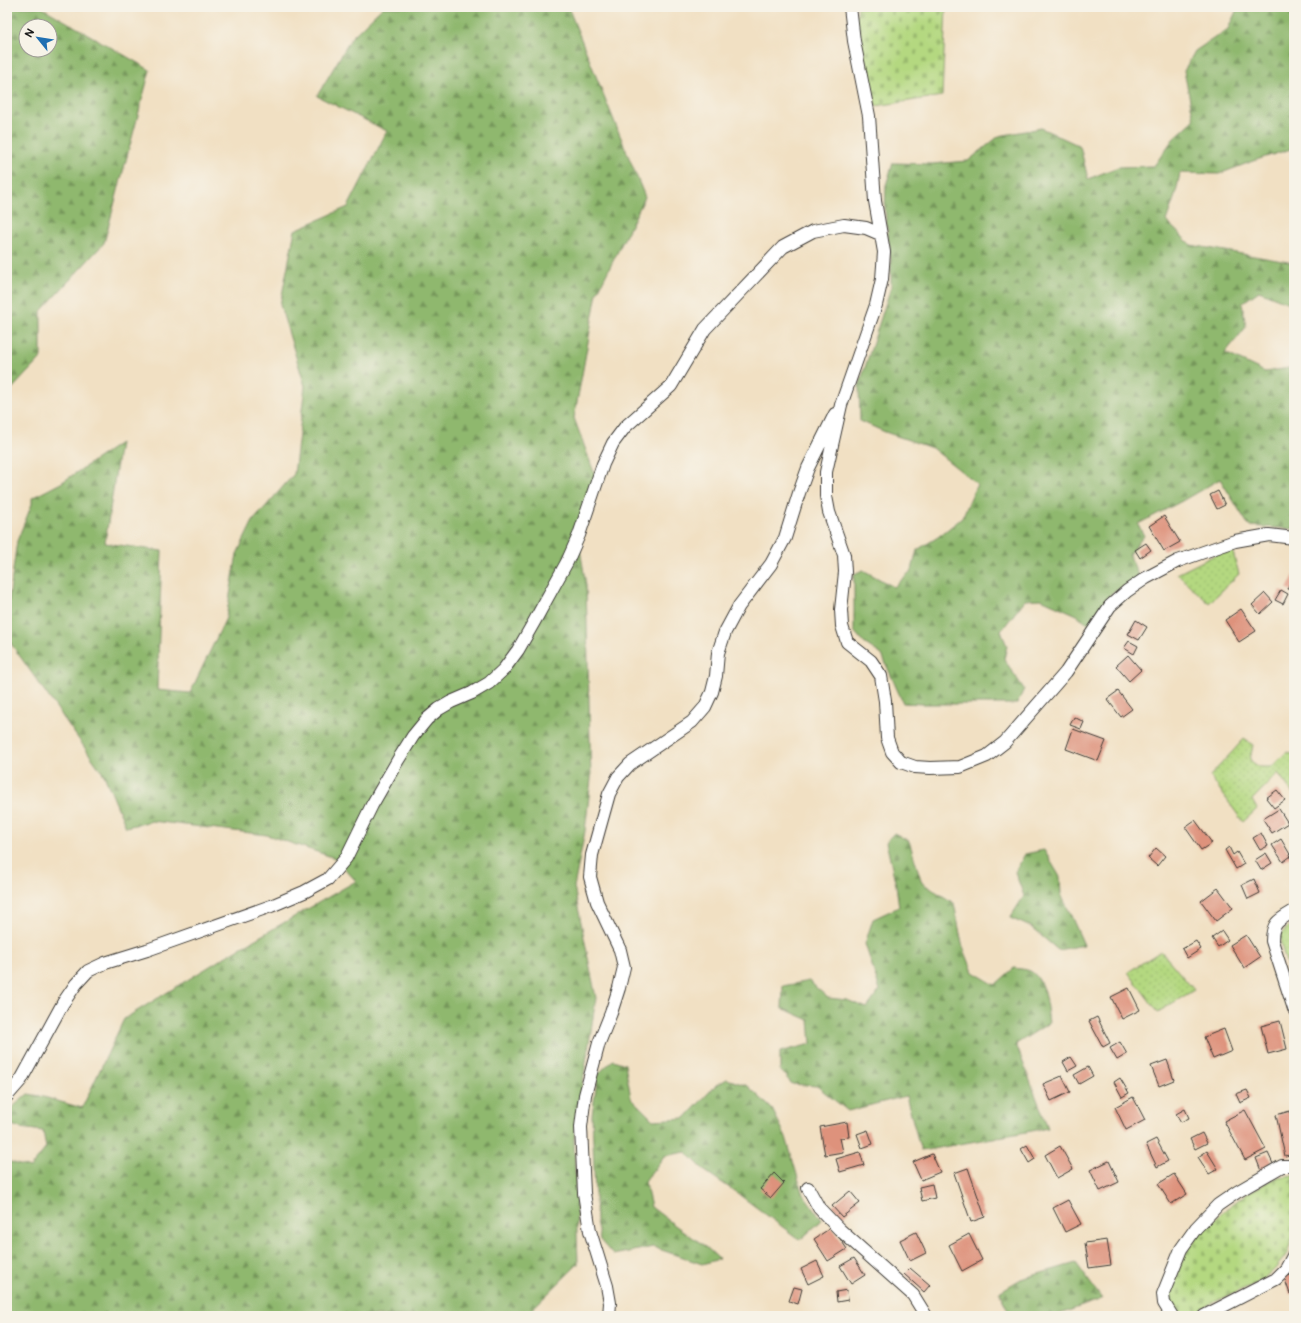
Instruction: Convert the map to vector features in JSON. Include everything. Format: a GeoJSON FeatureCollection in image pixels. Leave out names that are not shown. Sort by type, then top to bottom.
{"type":"FeatureCollection","features":[{"type":"Feature","properties":{"kind":"street"},"geometry":{"type":"LineString","coordinates":[[850,7],[854,41],[869,116],[874,201],[884,252],[882,279],[876,305],[841,405],[826,472],[826,496],[831,518],[844,555],[845,572],[841,610],[842,626],[848,642],[871,661],[881,676],[885,701],[887,738],[892,752],[901,762],[915,767],[930,768],[960,766],[987,756],[1005,742],[1066,672],[1110,606],[1127,591],[1146,578],[1178,561],[1235,541],[1269,535],[1294,538]]}},
{"type":"Feature","properties":{"kind":"street"},"geometry":{"type":"LineString","coordinates":[[7,1096],[21,1080],[63,1003],[76,984],[88,971],[105,963],[147,950],[271,906],[304,892],[328,879],[346,858],[376,798],[413,736],[422,725],[439,709],[489,683],[504,669],[518,650],[567,562],[579,535],[603,464],[613,443],[625,427],[671,386],[705,329],[783,247],[813,231],[844,225],[866,228],[880,234]]}},
{"type":"Feature","properties":{"kind":"street"},"geometry":{"type":"LineString","coordinates":[[609,1316],[610,1303],[607,1286],[590,1231],[584,1193],[581,1127],[585,1095],[599,1044],[611,1013],[624,967],[620,950],[597,902],[590,877],[592,855],[609,794],[618,777],[630,764],[692,722],[705,707],[712,692],[716,676],[718,652],[724,632],[739,606],[771,564],[785,538],[808,468],[832,417],[841,405]]}},
{"type":"Feature","properties":{"kind":"street"},"geometry":{"type":"LineString","coordinates":[[1294,912],[1280,920],[1272,930],[1272,941],[1294,1009]]}},
{"type":"Feature","properties":{"kind":"street"},"geometry":{"type":"LineString","coordinates":[[1172,1316],[1164,1303],[1163,1294],[1181,1249],[1196,1228],[1218,1205],[1237,1192],[1282,1166],[1294,1166]]}},
{"type":"Feature","properties":{"kind":"street"},"geometry":{"type":"LineString","coordinates":[[808,1188],[819,1208],[834,1224],[913,1295],[926,1316]]}},
{"type":"Feature","properties":{"kind":"street"},"geometry":{"type":"LineString","coordinates":[[1204,1316],[1276,1279],[1286,1269],[1294,1254]]}},
{"type":"Feature","properties":{"kind":"green space"},"geometry":{"type":"Polygon","coordinates":[[[7,7],[41,7],[150,70],[104,243],[41,311],[41,358],[9,392],[7,398],[7,7]]]}},
{"type":"Feature","properties":{"kind":"green space"},"geometry":{"type":"Polygon","coordinates":[[[383,7],[568,7],[645,197],[597,293],[574,418],[599,486],[576,526],[586,585],[591,779],[585,831],[574,887],[596,998],[574,1139],[578,1264],[525,1316],[7,1316],[7,1161],[30,1168],[46,1148],[43,1131],[20,1128],[7,1123],[7,1112],[28,1094],[82,1108],[124,1019],[228,955],[356,881],[335,858],[267,835],[152,821],[126,827],[104,775],[7,638],[7,613],[17,541],[32,504],[32,498],[61,483],[120,443],[105,543],[162,551],[157,690],[190,693],[226,618],[237,554],[253,521],[294,474],[305,386],[280,305],[295,230],[348,207],[387,131],[317,96],[352,37],[383,7]]]}},
{"type":"Feature","properties":{"kind":"green space"},"geometry":{"type":"Polygon","coordinates":[[[858,7],[946,7],[942,96],[876,106],[856,21],[858,7]]]}},
{"type":"Feature","properties":{"kind":"green space"},"geometry":{"type":"Polygon","coordinates":[[[1238,7],[1294,7],[1294,148],[1219,174],[1180,173],[1176,193],[1166,221],[1191,245],[1294,263],[1294,305],[1259,291],[1242,303],[1246,327],[1225,353],[1265,372],[1294,367],[1294,529],[1249,526],[1220,479],[1138,524],[1144,536],[1129,554],[1139,577],[1111,594],[1089,624],[1077,615],[1041,599],[1025,600],[1001,631],[1007,646],[1004,659],[1024,689],[1017,704],[903,703],[882,655],[864,643],[854,631],[854,574],[863,570],[894,587],[912,570],[917,550],[938,537],[962,518],[977,484],[932,448],[885,432],[860,421],[859,386],[891,287],[891,261],[885,211],[886,185],[893,163],[932,164],[968,161],[999,136],[1041,128],[1080,146],[1088,179],[1118,167],[1154,166],[1173,139],[1194,120],[1184,71],[1195,51],[1228,29],[1238,7]]]}},
{"type":"Feature","properties":{"kind":"green space"},"geometry":{"type":"Polygon","coordinates":[[[1232,549],[1239,574],[1209,603],[1177,574],[1221,552],[1232,549]]]}},
{"type":"Feature","properties":{"kind":"green space"},"geometry":{"type":"Polygon","coordinates":[[[1244,739],[1253,745],[1250,760],[1259,767],[1271,767],[1287,752],[1294,754],[1294,795],[1278,773],[1252,800],[1257,809],[1243,822],[1210,776],[1244,739]]]}},
{"type":"Feature","properties":{"kind":"green space"},"geometry":{"type":"Polygon","coordinates":[[[894,833],[909,841],[922,883],[954,903],[962,944],[973,972],[995,985],[1014,968],[1030,971],[1039,980],[1046,1002],[1049,1023],[1016,1044],[1048,1128],[921,1151],[906,1096],[848,1111],[817,1086],[792,1084],[780,1070],[780,1052],[811,1044],[809,1020],[782,1008],[783,986],[809,981],[828,998],[847,1000],[867,1008],[880,990],[865,944],[873,919],[899,907],[896,885],[886,842],[894,833]]]}},
{"type":"Feature","properties":{"kind":"green space"},"geometry":{"type":"Polygon","coordinates":[[[1044,850],[1060,877],[1061,895],[1084,945],[1058,950],[1031,927],[1010,918],[1024,896],[1015,872],[1025,854],[1044,850]]]}},
{"type":"Feature","properties":{"kind":"green space"},"geometry":{"type":"Polygon","coordinates":[[[1294,920],[1293,985],[1281,945],[1280,936],[1294,920]]]}},
{"type":"Feature","properties":{"kind":"green space"},"geometry":{"type":"Polygon","coordinates":[[[1161,951],[1194,990],[1158,1012],[1128,972],[1161,951]]]}},
{"type":"Feature","properties":{"kind":"green space"},"geometry":{"type":"Polygon","coordinates":[[[613,1060],[625,1064],[631,1098],[653,1120],[685,1118],[715,1086],[727,1079],[748,1086],[772,1109],[786,1137],[802,1192],[822,1220],[800,1240],[705,1171],[686,1152],[664,1156],[645,1182],[651,1207],[705,1246],[719,1259],[702,1264],[653,1247],[613,1255],[600,1240],[596,1221],[592,1115],[598,1074],[613,1060]]]}},
{"type":"Feature","properties":{"kind":"green space"},"geometry":{"type":"Polygon","coordinates":[[[1294,1175],[1294,1233],[1287,1254],[1275,1269],[1263,1280],[1210,1304],[1193,1316],[1178,1316],[1170,1304],[1168,1295],[1186,1252],[1198,1236],[1225,1210],[1247,1193],[1278,1177],[1294,1175]]]}},
{"type":"Feature","properties":{"kind":"green space"},"geometry":{"type":"Polygon","coordinates":[[[1076,1263],[1102,1299],[1054,1316],[1011,1316],[999,1292],[1021,1279],[1076,1263]]]}},
{"type":"Feature","properties":{"kind":"building"},"geometry":{"type":"Polygon","coordinates":[[[1218,491],[1225,505],[1217,509],[1210,495],[1218,491]]]}},
{"type":"Feature","properties":{"kind":"building"},"geometry":{"type":"Polygon","coordinates":[[[1164,516],[1180,542],[1164,551],[1149,526],[1164,516]]]}},
{"type":"Feature","properties":{"kind":"building"},"geometry":{"type":"Polygon","coordinates":[[[1146,543],[1151,550],[1140,558],[1135,550],[1146,543]]]}},
{"type":"Feature","properties":{"kind":"building"},"geometry":{"type":"Polygon","coordinates":[[[1294,575],[1294,592],[1287,589],[1294,575]]]}},
{"type":"Feature","properties":{"kind":"building"},"geometry":{"type":"Polygon","coordinates":[[[1281,590],[1288,594],[1283,604],[1275,600],[1281,590]]]}},
{"type":"Feature","properties":{"kind":"building"},"geometry":{"type":"Polygon","coordinates":[[[1265,593],[1273,602],[1260,614],[1252,605],[1265,593]]]}},
{"type":"Feature","properties":{"kind":"building"},"geometry":{"type":"Polygon","coordinates":[[[1241,609],[1256,631],[1239,642],[1225,620],[1241,609]]]}},
{"type":"Feature","properties":{"kind":"building"},"geometry":{"type":"Polygon","coordinates":[[[1136,620],[1147,627],[1139,640],[1128,634],[1136,620]]]}},
{"type":"Feature","properties":{"kind":"building"},"geometry":{"type":"Polygon","coordinates":[[[1129,641],[1138,646],[1134,654],[1124,648],[1129,641]]]}},
{"type":"Feature","properties":{"kind":"building"},"geometry":{"type":"Polygon","coordinates":[[[1128,655],[1141,670],[1129,681],[1116,666],[1128,655]]]}},
{"type":"Feature","properties":{"kind":"building"},"geometry":{"type":"Polygon","coordinates":[[[1118,691],[1132,709],[1121,717],[1107,699],[1118,691]]]}},
{"type":"Feature","properties":{"kind":"building"},"geometry":{"type":"Polygon","coordinates":[[[1074,717],[1084,722],[1081,729],[1070,725],[1074,717]]]}},
{"type":"Feature","properties":{"kind":"building"},"geometry":{"type":"Polygon","coordinates":[[[1073,729],[1106,741],[1098,761],[1066,749],[1073,729]]]}},
{"type":"Feature","properties":{"kind":"building"},"geometry":{"type":"Polygon","coordinates":[[[1277,790],[1285,800],[1274,808],[1266,798],[1277,790]]]}},
{"type":"Feature","properties":{"kind":"building"},"geometry":{"type":"Polygon","coordinates":[[[1279,809],[1288,823],[1272,833],[1263,819],[1279,809]]]}},
{"type":"Feature","properties":{"kind":"building"},"geometry":{"type":"Polygon","coordinates":[[[1195,820],[1212,843],[1201,850],[1185,827],[1195,820]]]}},
{"type":"Feature","properties":{"kind":"building"},"geometry":{"type":"Polygon","coordinates":[[[1261,833],[1268,846],[1260,850],[1253,838],[1261,833]]]}},
{"type":"Feature","properties":{"kind":"building"},"geometry":{"type":"Polygon","coordinates":[[[1281,839],[1291,856],[1283,862],[1272,845],[1281,839]]]}},
{"type":"Feature","properties":{"kind":"building"},"geometry":{"type":"Polygon","coordinates":[[[1229,847],[1233,855],[1237,852],[1244,864],[1236,869],[1225,850],[1229,847]]]}},
{"type":"Feature","properties":{"kind":"building"},"geometry":{"type":"Polygon","coordinates":[[[1156,848],[1165,856],[1157,866],[1148,858],[1156,848]]]}},
{"type":"Feature","properties":{"kind":"building"},"geometry":{"type":"Polygon","coordinates":[[[1266,853],[1272,863],[1261,870],[1255,860],[1266,853]]]}},
{"type":"Feature","properties":{"kind":"building"},"geometry":{"type":"Polygon","coordinates":[[[1254,879],[1260,893],[1248,899],[1242,885],[1254,879]]]}},
{"type":"Feature","properties":{"kind":"building"},"geometry":{"type":"Polygon","coordinates":[[[1218,888],[1233,908],[1216,921],[1201,901],[1218,888]]]}},
{"type":"Feature","properties":{"kind":"building"},"geometry":{"type":"Polygon","coordinates":[[[1222,931],[1228,940],[1218,947],[1212,938],[1222,931]]]}},
{"type":"Feature","properties":{"kind":"building"},"geometry":{"type":"Polygon","coordinates":[[[1246,935],[1260,957],[1244,968],[1230,945],[1246,935]]]}},
{"type":"Feature","properties":{"kind":"building"},"geometry":{"type":"Polygon","coordinates":[[[1196,941],[1201,949],[1187,958],[1182,949],[1196,941]]]}},
{"type":"Feature","properties":{"kind":"building"},"geometry":{"type":"Polygon","coordinates":[[[1129,988],[1140,1010],[1122,1019],[1111,997],[1129,988]]]}},
{"type":"Feature","properties":{"kind":"building"},"geometry":{"type":"Polygon","coordinates":[[[1097,1017],[1110,1043],[1103,1047],[1089,1021],[1097,1017]]]}},
{"type":"Feature","properties":{"kind":"building"},"geometry":{"type":"Polygon","coordinates":[[[1280,1021],[1287,1049],[1268,1054],[1261,1026],[1280,1021]]]}},
{"type":"Feature","properties":{"kind":"building"},"geometry":{"type":"Polygon","coordinates":[[[1224,1029],[1232,1051],[1213,1059],[1204,1037],[1224,1029]]]}},
{"type":"Feature","properties":{"kind":"building"},"geometry":{"type":"Polygon","coordinates":[[[1120,1042],[1127,1054],[1117,1060],[1110,1048],[1120,1042]]]}},
{"type":"Feature","properties":{"kind":"building"},"geometry":{"type":"Polygon","coordinates":[[[1071,1057],[1077,1066],[1068,1071],[1063,1062],[1071,1057]]]}},
{"type":"Feature","properties":{"kind":"building"},"geometry":{"type":"Polygon","coordinates":[[[1167,1060],[1174,1080],[1159,1086],[1151,1066],[1167,1060]]]}},
{"type":"Feature","properties":{"kind":"building"},"geometry":{"type":"Polygon","coordinates":[[[1088,1067],[1093,1076],[1079,1084],[1074,1075],[1088,1067]]]}},
{"type":"Feature","properties":{"kind":"building"},"geometry":{"type":"Polygon","coordinates":[[[1062,1076],[1070,1092],[1051,1101],[1043,1084],[1062,1076]]]}},
{"type":"Feature","properties":{"kind":"building"},"geometry":{"type":"Polygon","coordinates":[[[1120,1078],[1129,1093],[1122,1097],[1114,1082],[1120,1078]]]}},
{"type":"Feature","properties":{"kind":"building"},"geometry":{"type":"Polygon","coordinates":[[[1247,1090],[1251,1098],[1240,1103],[1236,1094],[1247,1090]]]}},
{"type":"Feature","properties":{"kind":"building"},"geometry":{"type":"Polygon","coordinates":[[[1133,1097],[1145,1120],[1126,1130],[1115,1107],[1133,1097]]]}},
{"type":"Feature","properties":{"kind":"building"},"geometry":{"type":"Polygon","coordinates":[[[1185,1109],[1189,1118],[1181,1122],[1176,1114],[1185,1109]]]}},
{"type":"Feature","properties":{"kind":"building"},"geometry":{"type":"Polygon","coordinates":[[[1245,1110],[1266,1149],[1245,1160],[1224,1121],[1245,1110]]]}},
{"type":"Feature","properties":{"kind":"building"},"geometry":{"type":"Polygon","coordinates":[[[1290,1111],[1294,1129],[1294,1154],[1285,1156],[1276,1115],[1290,1111]]]}},
{"type":"Feature","properties":{"kind":"building"},"geometry":{"type":"Polygon","coordinates":[[[847,1122],[849,1137],[840,1138],[843,1152],[825,1155],[820,1127],[847,1122]]]}},
{"type":"Feature","properties":{"kind":"building"},"geometry":{"type":"Polygon","coordinates":[[[868,1130],[873,1144],[862,1148],[857,1134],[868,1130]]]}},
{"type":"Feature","properties":{"kind":"building"},"geometry":{"type":"Polygon","coordinates":[[[1202,1133],[1207,1143],[1195,1149],[1190,1139],[1202,1133]]]}},
{"type":"Feature","properties":{"kind":"building"},"geometry":{"type":"Polygon","coordinates":[[[1156,1139],[1168,1161],[1157,1167],[1146,1144],[1156,1139]]]}},
{"type":"Feature","properties":{"kind":"building"},"geometry":{"type":"Polygon","coordinates":[[[1027,1145],[1035,1159],[1029,1163],[1021,1149],[1027,1145]]]}},
{"type":"Feature","properties":{"kind":"building"},"geometry":{"type":"Polygon","coordinates":[[[1060,1146],[1073,1169],[1057,1178],[1045,1155],[1060,1146]]]}},
{"type":"Feature","properties":{"kind":"building"},"geometry":{"type":"Polygon","coordinates":[[[1207,1151],[1218,1169],[1209,1174],[1198,1157],[1207,1151]]]}},
{"type":"Feature","properties":{"kind":"building"},"geometry":{"type":"Polygon","coordinates":[[[860,1152],[864,1165],[840,1172],[836,1159],[860,1152]]]}},
{"type":"Feature","properties":{"kind":"building"},"geometry":{"type":"Polygon","coordinates":[[[1268,1153],[1274,1166],[1261,1171],[1256,1158],[1268,1153]]]}},
{"type":"Feature","properties":{"kind":"building"},"geometry":{"type":"Polygon","coordinates":[[[932,1154],[940,1172],[921,1180],[913,1162],[932,1154]]]}},
{"type":"Feature","properties":{"kind":"building"},"geometry":{"type":"Polygon","coordinates":[[[1109,1161],[1119,1182],[1100,1191],[1090,1170],[1109,1161]]]}},
{"type":"Feature","properties":{"kind":"building"},"geometry":{"type":"Polygon","coordinates":[[[968,1168],[985,1217],[971,1222],[954,1173],[968,1168]]]}},
{"type":"Feature","properties":{"kind":"building"},"geometry":{"type":"Polygon","coordinates":[[[774,1173],[784,1183],[771,1198],[760,1189],[774,1173]]]}},
{"type":"Feature","properties":{"kind":"building"},"geometry":{"type":"Polygon","coordinates":[[[1174,1174],[1187,1194],[1171,1204],[1158,1184],[1174,1174]]]}},
{"type":"Feature","properties":{"kind":"building"},"geometry":{"type":"Polygon","coordinates":[[[932,1184],[935,1198],[922,1201],[919,1187],[932,1184]]]}},
{"type":"Feature","properties":{"kind":"building"},"geometry":{"type":"Polygon","coordinates":[[[850,1191],[860,1203],[842,1217],[832,1206],[850,1191]]]}},
{"type":"Feature","properties":{"kind":"building"},"geometry":{"type":"Polygon","coordinates":[[[1068,1200],[1081,1224],[1065,1232],[1053,1208],[1068,1200]]]}},
{"type":"Feature","properties":{"kind":"building"},"geometry":{"type":"Polygon","coordinates":[[[832,1227],[847,1249],[828,1261],[814,1239],[832,1227]]]}},
{"type":"Feature","properties":{"kind":"building"},"geometry":{"type":"Polygon","coordinates":[[[916,1232],[926,1253],[910,1261],[900,1240],[916,1232]]]}},
{"type":"Feature","properties":{"kind":"building"},"geometry":{"type":"Polygon","coordinates":[[[969,1234],[982,1260],[962,1271],[949,1245],[969,1234]]]}},
{"type":"Feature","properties":{"kind":"building"},"geometry":{"type":"Polygon","coordinates":[[[1107,1240],[1111,1265],[1089,1268],[1085,1243],[1107,1240]]]}},
{"type":"Feature","properties":{"kind":"building"},"geometry":{"type":"Polygon","coordinates":[[[854,1258],[865,1275],[851,1284],[840,1266],[854,1258]]]}},
{"type":"Feature","properties":{"kind":"building"},"geometry":{"type":"Polygon","coordinates":[[[817,1261],[824,1276],[808,1284],[801,1269],[817,1261]]]}},
{"type":"Feature","properties":{"kind":"building"},"geometry":{"type":"Polygon","coordinates":[[[910,1268],[930,1285],[924,1292],[904,1274],[910,1268]]]}},
{"type":"Feature","properties":{"kind":"building"},"geometry":{"type":"Polygon","coordinates":[[[1294,1274],[1294,1293],[1290,1294],[1284,1277],[1294,1274]]]}},
{"type":"Feature","properties":{"kind":"building"},"geometry":{"type":"Polygon","coordinates":[[[794,1287],[802,1289],[798,1304],[789,1301],[794,1287]]]}},
{"type":"Feature","properties":{"kind":"building"},"geometry":{"type":"Polygon","coordinates":[[[847,1290],[848,1300],[837,1302],[836,1292],[847,1290]]]}}]}
